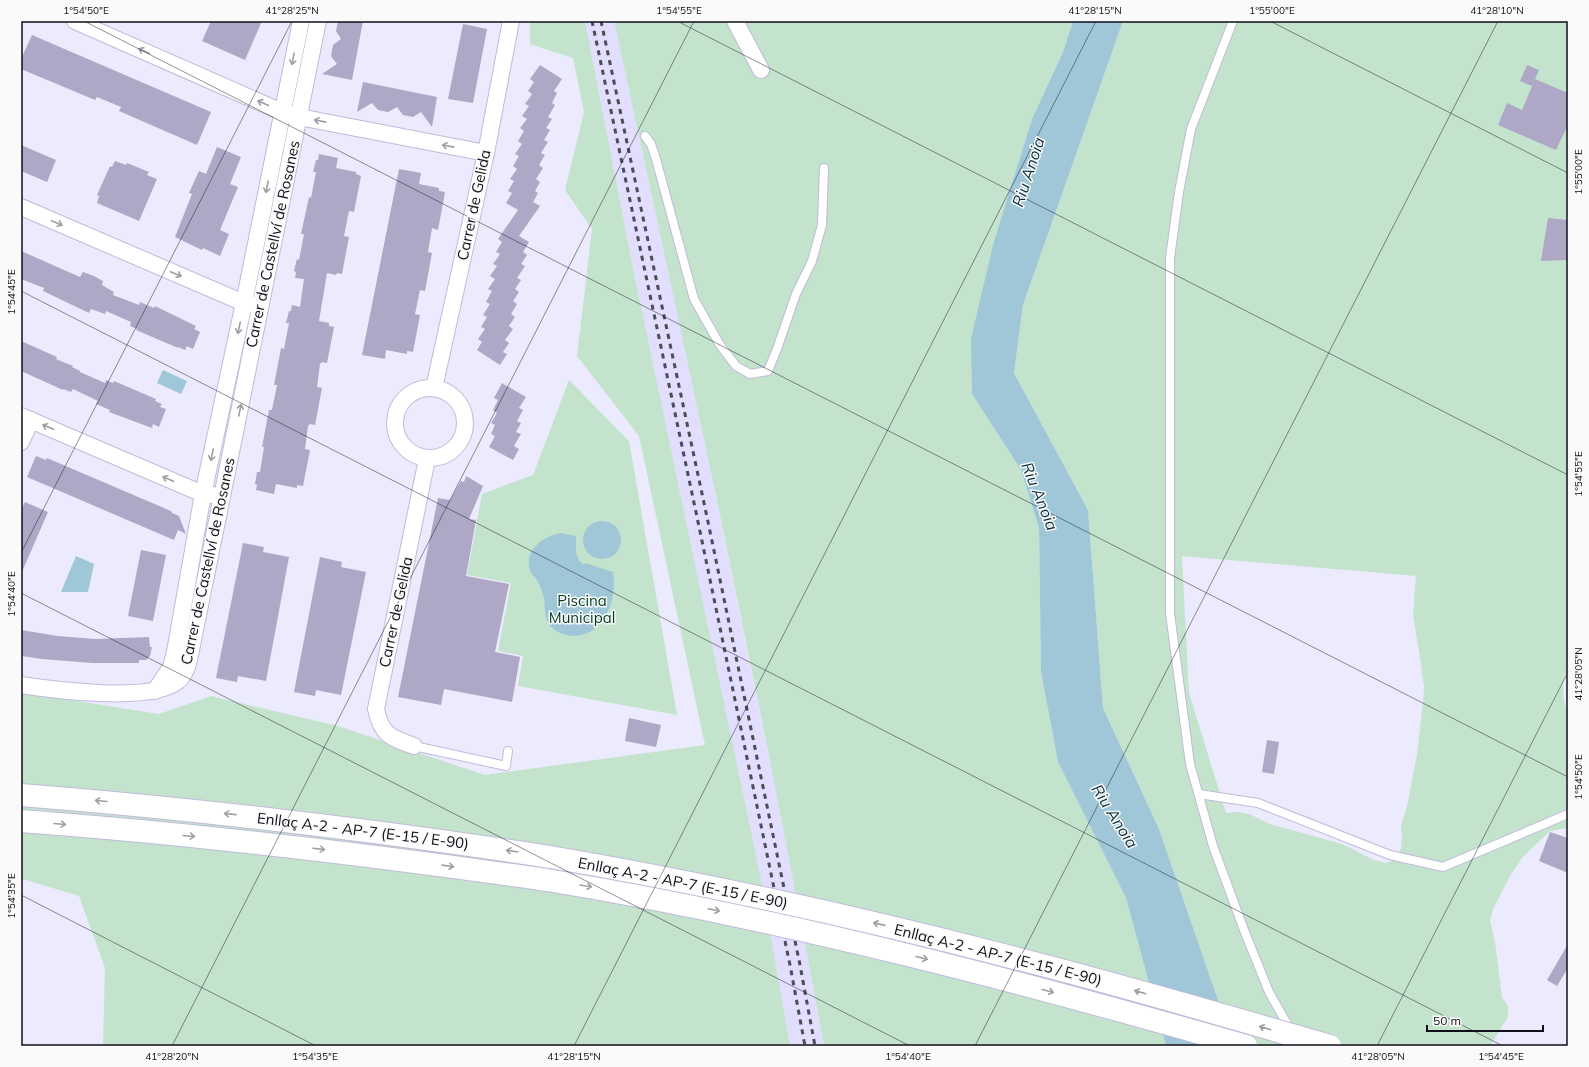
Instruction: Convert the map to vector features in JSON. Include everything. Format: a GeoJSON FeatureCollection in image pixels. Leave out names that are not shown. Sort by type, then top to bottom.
{"type":"FeatureCollection","features":[{"type":"Feature","properties":{"kind":"highway","name":"Enllaç A-2 - AP-7 (E-15 / E-90)"},"geometry":{"type":"LineString","coordinates":[[21,795],[186,809],[366,830],[550,858],[740,892],[917,933],[1106,982],[1330,1046]]}},
{"type":"Feature","properties":{"kind":"highway","name":"Enllaç A-2 - AP-7 (E-15 / E-90)"},"geometry":{"type":"LineString","coordinates":[[21,821],[269,843],[547,880],[686,904],[917,956],[1246,1046]]}},
{"type":"Feature","properties":{"kind":"street"},"geometry":{"type":"LineString","coordinates":[[75,21],[282,112],[299,117],[486,153]]}},
{"type":"Feature","properties":{"kind":"street","name":"Carrer de Castellví de Rosanes"},"geometry":{"type":"LineString","coordinates":[[155,691],[171,667],[175,652],[203,494],[244,303],[300,21]]}},
{"type":"Feature","properties":{"kind":"street","name":"Carrer de Castellví de Rosanes"},"geometry":{"type":"LineString","coordinates":[[155,691],[178,681],[185,672],[190,660],[318,21]]}},
{"type":"Feature","properties":{"kind":"street","name":"Carrer de Gelida"},"geometry":{"type":"LineString","coordinates":[[434,388],[486,153],[511,21]]}},
{"type":"Feature","properties":{"kind":"street"},"geometry":{"type":"LineString","coordinates":[[735,21],[761,70]]}},
{"type":"Feature","properties":{"kind":"street"},"geometry":{"type":"LineString","coordinates":[[21,207],[244,303],[260,306]]}},
{"type":"Feature","properties":{"kind":"street"},"geometry":{"type":"LineString","coordinates":[[423,388],[434,388],[446,391],[456,398],[462,408],[465,420],[464,432],[459,443],[450,452],[439,457],[427,459],[416,456],[406,450],[399,442],[395,431],[394,420],[397,408],[403,399],[412,392],[423,388]]}},
{"type":"Feature","properties":{"kind":"street"},"geometry":{"type":"LineString","coordinates":[[21,442],[26,418],[203,494],[222,497]]}},
{"type":"Feature","properties":{"kind":"street","name":"Carrer de Gelida"},"geometry":{"type":"LineString","coordinates":[[414,746],[397,741],[385,732],[379,722],[376,709],[427,459]]}},
{"type":"Feature","properties":{"kind":"street"},"geometry":{"type":"LineString","coordinates":[[21,685],[83,692],[132,693],[155,691]]}},
{"type":"Feature","properties":{"kind":"lane"},"geometry":{"type":"LineString","coordinates":[[1232,21],[1191,129],[1179,192],[1170,258],[1170,613],[1190,764],[1213,846],[1269,992],[1300,1046]]}},
{"type":"Feature","properties":{"kind":"lane"},"geometry":{"type":"LineString","coordinates":[[645,136],[651,144],[656,160],[694,299],[720,345],[736,366],[750,374],[768,371],[796,294],[812,260],[822,225],[824,168]]}},
{"type":"Feature","properties":{"kind":"lane"},"geometry":{"type":"LineString","coordinates":[[414,746],[506,766],[508,751]]}},
{"type":"Feature","properties":{"kind":"lane"},"geometry":{"type":"LineString","coordinates":[[1199,794],[1258,803],[1390,855],[1443,867],[1568,814]]}},
{"type":"Feature","properties":{"kind":"shaded area"},"geometry":{"type":"Polygon","coordinates":[[[585,21],[614,21],[687,358],[795,885],[824,1046],[790,1046],[761,879],[633,268],[585,21]]]}},
{"type":"Feature","properties":{"kind":"green space"},"geometry":{"type":"Polygon","coordinates":[[[530,21],[585,21],[633,268],[761,879],[790,1046],[103,1046],[105,968],[79,896],[26,880],[21,880],[21,692],[159,714],[211,696],[338,726],[485,775],[705,745],[639,436],[577,356],[592,229],[565,190],[584,112],[573,58],[530,44],[530,21]]]}},
{"type":"Feature","properties":{"kind":"green space"},"geometry":{"type":"Polygon","coordinates":[[[614,21],[1073,21],[1063,52],[1032,119],[994,241],[972,394],[1021,470],[1039,528],[1041,672],[1058,762],[1126,898],[1166,1046],[824,1046],[750,661],[697,405],[614,21]]]}},
{"type":"Feature","properties":{"kind":"green space"},"geometry":{"type":"Polygon","coordinates":[[[1123,21],[1568,21],[1568,667],[1564,679],[1563,690],[1564,701],[1568,713],[1568,828],[1550,831],[1522,858],[1510,876],[1493,909],[1490,920],[1495,942],[1502,997],[1508,1006],[1508,1017],[1490,1046],[1228,1046],[1218,1000],[1159,829],[1103,708],[1088,510],[1014,373],[1023,305],[1123,21]],[[1182,556],[1189,693],[1226,813],[1237,812],[1249,814],[1270,824],[1342,844],[1374,860],[1386,863],[1397,859],[1401,848],[1401,826],[1408,802],[1417,754],[1424,688],[1413,615],[1416,576],[1182,556]]]}},
{"type":"Feature","properties":{"kind":"green space","name":"Piscina Municipal"},"geometry":{"type":"Polygon","coordinates":[[[569,380],[629,441],[677,715],[518,686],[523,656],[498,651],[511,583],[467,575],[482,494],[533,475],[569,380]]]}},
{"type":"Feature","properties":{"kind":"water","name":"Riu Anoia"},"geometry":{"type":"Polygon","coordinates":[[[1073,21],[1123,21],[1023,305],[1014,373],[1088,510],[1103,708],[1159,829],[1218,1000],[1228,1046],[1166,1046],[1126,898],[1058,762],[1041,672],[1039,528],[1021,470],[972,394],[971,339],[994,241],[1032,119],[1063,52],[1073,21]]]}},
{"type":"Feature","properties":{"kind":"water"},"geometry":{"type":"Polygon","coordinates":[[[163,370],[187,381],[181,394],[157,383],[163,370]]]}},
{"type":"Feature","properties":{"kind":"water"},"geometry":{"type":"Polygon","coordinates":[[[598,521],[606,521],[616,526],[620,533],[620,547],[616,554],[606,559],[598,559],[588,554],[586,551],[583,544],[583,536],[588,526],[591,524],[598,521]]]}},
{"type":"Feature","properties":{"kind":"water"},"geometry":{"type":"Polygon","coordinates":[[[561,533],[576,536],[577,555],[584,565],[585,563],[613,572],[613,593],[607,614],[594,629],[584,634],[573,636],[558,632],[548,624],[544,598],[537,580],[530,570],[529,563],[532,550],[536,545],[548,537],[561,533]]]}},
{"type":"Feature","properties":{"kind":"water"},"geometry":{"type":"Polygon","coordinates":[[[76,556],[94,564],[88,592],[61,592],[76,556]]]}},
{"type":"Feature","properties":{"kind":"building"},"geometry":{"type":"Polygon","coordinates":[[[211,21],[262,21],[245,60],[202,41],[211,21]]]}},
{"type":"Feature","properties":{"kind":"building"},"geometry":{"type":"Polygon","coordinates":[[[338,21],[363,21],[352,80],[322,74],[337,64],[331,56],[333,45],[341,39],[336,31],[338,21]]]}},
{"type":"Feature","properties":{"kind":"building"},"geometry":{"type":"Polygon","coordinates":[[[463,24],[487,29],[473,103],[448,99],[463,24]]]}},
{"type":"Feature","properties":{"kind":"building"},"geometry":{"type":"Polygon","coordinates":[[[32,35],[211,112],[197,145],[119,111],[121,107],[97,97],[95,100],[21,69],[21,59],[32,35]]]}},
{"type":"Feature","properties":{"kind":"building"},"geometry":{"type":"Polygon","coordinates":[[[540,65],[562,79],[554,91],[557,93],[552,103],[555,105],[548,117],[552,119],[546,128],[550,130],[544,140],[548,142],[541,153],[545,155],[539,165],[543,168],[536,179],[540,182],[535,191],[538,193],[533,202],[540,206],[519,236],[529,242],[523,252],[527,255],[521,264],[525,266],[517,278],[521,280],[515,289],[519,292],[513,301],[517,304],[511,314],[515,317],[509,326],[513,329],[505,340],[509,343],[503,352],[507,354],[500,365],[477,350],[482,342],[478,339],[485,329],[481,327],[487,317],[483,315],[490,304],[486,302],[492,291],[488,289],[495,279],[490,276],[497,266],[493,264],[500,254],[496,252],[502,242],[498,239],[518,210],[506,203],[512,193],[508,191],[514,181],[510,179],[517,169],[513,166],[519,156],[515,154],[522,144],[518,141],[524,131],[520,128],[527,119],[522,116],[529,106],[525,104],[532,94],[528,91],[534,82],[530,79],[540,65]]]}},
{"type":"Feature","properties":{"kind":"building"},"geometry":{"type":"Polygon","coordinates":[[[1527,65],[1539,70],[1532,86],[1520,81],[1527,65]]]}},
{"type":"Feature","properties":{"kind":"building"},"geometry":{"type":"Polygon","coordinates":[[[1535,79],[1568,93],[1568,125],[1556,150],[1498,125],[1507,103],[1522,110],[1535,79]]]}},
{"type":"Feature","properties":{"kind":"building"},"geometry":{"type":"Polygon","coordinates":[[[363,82],[437,97],[432,127],[421,112],[413,117],[403,115],[397,107],[388,112],[378,110],[372,103],[357,112],[363,82]]]}},
{"type":"Feature","properties":{"kind":"building"},"geometry":{"type":"Polygon","coordinates":[[[21,145],[56,160],[47,182],[21,171],[21,145]]]}},
{"type":"Feature","properties":{"kind":"building"},"geometry":{"type":"Polygon","coordinates":[[[217,147],[241,157],[230,184],[238,187],[220,230],[229,234],[220,256],[203,248],[202,250],[175,237],[192,194],[189,193],[199,171],[206,174],[217,147]]]}},
{"type":"Feature","properties":{"kind":"building"},"geometry":{"type":"Polygon","coordinates":[[[319,154],[338,158],[336,168],[356,172],[356,174],[361,176],[354,212],[349,211],[344,236],[349,237],[342,274],[337,273],[336,275],[327,273],[319,321],[329,323],[329,326],[334,327],[327,363],[322,362],[320,364],[317,387],[322,388],[315,425],[310,424],[308,426],[305,449],[310,450],[303,486],[297,485],[297,488],[276,484],[274,494],[256,490],[257,485],[255,484],[257,472],[260,472],[264,447],[262,447],[269,410],[272,410],[277,385],[274,385],[281,348],[284,349],[289,323],[286,323],[289,311],[291,311],[292,305],[300,307],[304,279],[295,278],[296,272],[294,271],[297,259],[299,260],[304,234],[301,234],[309,197],[311,198],[316,172],[313,172],[319,154]]]}},
{"type":"Feature","properties":{"kind":"building"},"geometry":{"type":"Polygon","coordinates":[[[115,161],[126,165],[127,163],[149,172],[147,175],[157,179],[139,221],[97,203],[99,196],[97,195],[110,166],[112,167],[115,161]]]}},
{"type":"Feature","properties":{"kind":"building"},"geometry":{"type":"Polygon","coordinates":[[[399,169],[421,173],[419,184],[439,188],[439,191],[445,192],[438,230],[432,228],[428,252],[432,253],[425,291],[420,290],[415,314],[420,315],[413,352],[407,351],[407,354],[386,350],[385,359],[362,355],[399,169]]]}},
{"type":"Feature","properties":{"kind":"building"},"geometry":{"type":"Polygon","coordinates":[[[1548,218],[1568,220],[1568,260],[1541,261],[1548,218]]]}},
{"type":"Feature","properties":{"kind":"building"},"geometry":{"type":"Polygon","coordinates":[[[21,251],[80,277],[83,272],[94,276],[103,281],[102,285],[114,292],[113,295],[139,305],[140,302],[154,308],[155,306],[196,326],[194,329],[200,332],[193,349],[187,346],[185,350],[178,348],[136,330],[137,329],[130,326],[131,322],[106,311],[105,314],[91,309],[89,313],[43,291],[44,288],[21,279],[21,251]]]}},
{"type":"Feature","properties":{"kind":"building"},"geometry":{"type":"Polygon","coordinates":[[[21,341],[57,357],[56,359],[73,366],[72,367],[80,372],[105,383],[106,380],[113,383],[114,381],[156,399],[155,401],[162,404],[160,407],[166,409],[159,427],[153,424],[152,428],[109,412],[110,410],[96,404],[98,401],[73,389],[71,392],[63,390],[21,371],[21,341]]]}},
{"type":"Feature","properties":{"kind":"building"},"geometry":{"type":"Polygon","coordinates":[[[502,383],[526,397],[519,408],[523,410],[517,421],[521,423],[516,432],[521,434],[514,446],[519,449],[513,460],[489,447],[495,436],[491,434],[495,425],[491,423],[497,413],[493,410],[498,400],[494,398],[502,383]]]}},
{"type":"Feature","properties":{"kind":"building"},"geometry":{"type":"Polygon","coordinates":[[[36,456],[46,460],[47,458],[171,511],[179,516],[186,534],[178,530],[174,540],[27,477],[36,456]]]}},
{"type":"Feature","properties":{"kind":"building"},"geometry":{"type":"Polygon","coordinates":[[[466,476],[483,486],[469,519],[476,520],[466,576],[509,584],[495,652],[520,657],[512,702],[444,689],[441,705],[398,697],[438,498],[450,500],[461,481],[464,482],[466,476]]]}},
{"type":"Feature","properties":{"kind":"building"},"geometry":{"type":"Polygon","coordinates":[[[25,502],[48,512],[21,574],[21,510],[25,502]]]}},
{"type":"Feature","properties":{"kind":"building"},"geometry":{"type":"Polygon","coordinates":[[[243,543],[264,547],[263,552],[289,557],[266,681],[238,676],[237,682],[216,678],[243,543]]]}},
{"type":"Feature","properties":{"kind":"building"},"geometry":{"type":"Polygon","coordinates":[[[141,550],[166,555],[153,621],[128,616],[141,550]]]}},
{"type":"Feature","properties":{"kind":"building"},"geometry":{"type":"Polygon","coordinates":[[[320,557],[342,562],[341,567],[366,572],[341,695],[316,690],[315,696],[294,692],[320,557]]]}},
{"type":"Feature","properties":{"kind":"building"},"geometry":{"type":"Polygon","coordinates":[[[21,630],[58,636],[95,639],[149,637],[150,647],[152,647],[150,656],[146,660],[139,660],[139,663],[92,663],[42,659],[21,656],[21,630]]]}},
{"type":"Feature","properties":{"kind":"building"},"geometry":{"type":"Polygon","coordinates":[[[629,718],[661,725],[656,747],[625,741],[629,718]]]}},
{"type":"Feature","properties":{"kind":"building"},"geometry":{"type":"Polygon","coordinates":[[[1267,740],[1279,742],[1274,774],[1262,772],[1267,740]]]}},
{"type":"Feature","properties":{"kind":"building"},"geometry":{"type":"Polygon","coordinates":[[[1550,832],[1568,838],[1568,873],[1539,861],[1550,832]]]}},
{"type":"Feature","properties":{"kind":"building"},"geometry":{"type":"Polygon","coordinates":[[[1568,944],[1568,968],[1557,986],[1547,980],[1568,944]]]}},
{"type":"Feature","properties":{"kind":"railway"},"geometry":{"type":"LineString","coordinates":[[592,21],[697,517],[790,965],[805,1046]]}},
{"type":"Feature","properties":{"kind":"railway"},"geometry":{"type":"LineString","coordinates":[[601,21],[707,517],[800,965],[815,1046]]}}]}
